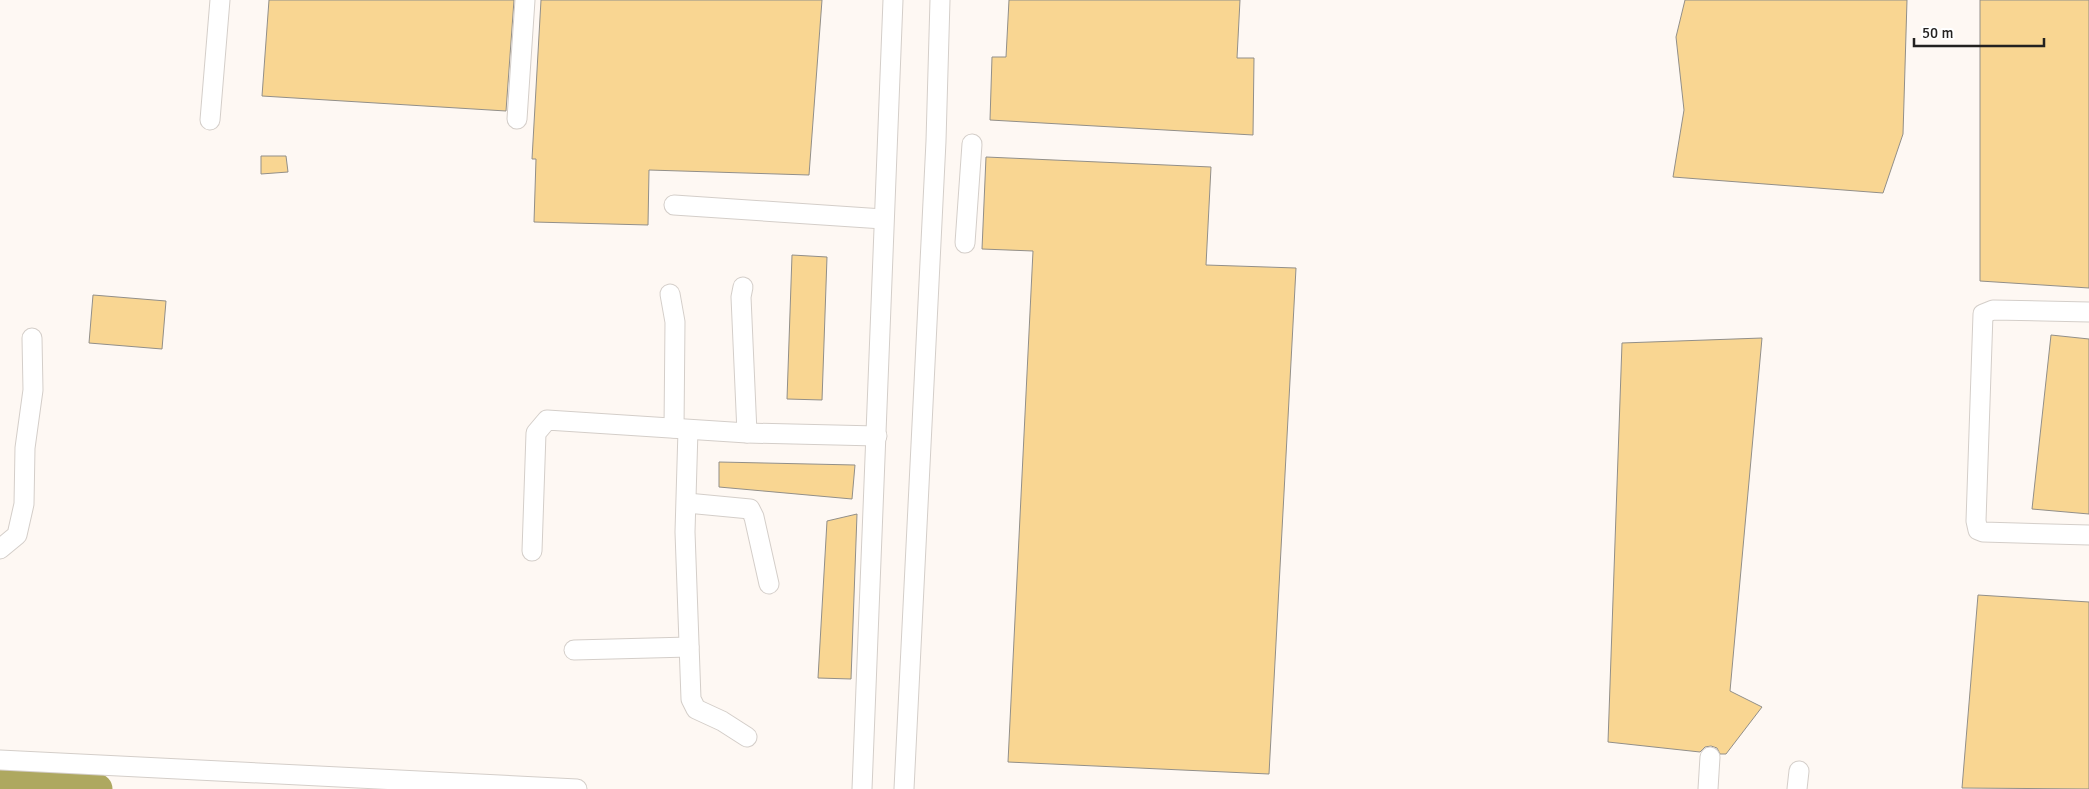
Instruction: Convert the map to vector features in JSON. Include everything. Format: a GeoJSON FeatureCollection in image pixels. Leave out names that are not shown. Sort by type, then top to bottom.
{"type":"FeatureCollection","features":[{"type":"Feature","properties":{"kind":"street"},"geometry":{"type":"LineString","coordinates":[[210,120],[220,0]]}},
{"type":"Feature","properties":{"kind":"street"},"geometry":{"type":"LineString","coordinates":[[517,119],[525,0]]}},
{"type":"Feature","properties":{"kind":"street"},"geometry":{"type":"LineString","coordinates":[[862,789],[893,0]]}},
{"type":"Feature","properties":{"kind":"street"},"geometry":{"type":"LineString","coordinates":[[904,789],[936,141],[940,0]]}},
{"type":"Feature","properties":{"kind":"street"},"geometry":{"type":"LineString","coordinates":[[965,243],[972,144]]}},
{"type":"Feature","properties":{"kind":"street"},"geometry":{"type":"LineString","coordinates":[[674,205],[883,219]]}},
{"type":"Feature","properties":{"kind":"street"},"geometry":{"type":"LineString","coordinates":[[742,287],[747,432]]}},
{"type":"Feature","properties":{"kind":"street"},"geometry":{"type":"LineString","coordinates":[[670,294],[675,322],[687,503],[685,532],[691,699],[696,709],[722,721],[747,737]]}},
{"type":"Feature","properties":{"kind":"street"},"geometry":{"type":"LineString","coordinates":[[2089,312],[1993,310],[1983,314],[1976,521],[1978,530],[1983,532],[2089,535]]}},
{"type":"Feature","properties":{"kind":"street"},"geometry":{"type":"LineString","coordinates":[[0,549],[17,535],[24,504],[26,448],[33,390],[32,338]]}},
{"type":"Feature","properties":{"kind":"street"},"geometry":{"type":"LineString","coordinates":[[532,551],[536,432],[546,420],[681,429],[877,436]]}},
{"type":"Feature","properties":{"kind":"street"},"geometry":{"type":"LineString","coordinates":[[687,503],[750,509],[754,518],[769,584]]}},
{"type":"Feature","properties":{"kind":"street"},"geometry":{"type":"LineString","coordinates":[[574,650],[689,647]]}},
{"type":"Feature","properties":{"kind":"street"},"geometry":{"type":"LineString","coordinates":[[1708,789],[1710,757]]}},
{"type":"Feature","properties":{"kind":"street"},"geometry":{"type":"LineString","coordinates":[[0,760],[577,789]]}},
{"type":"Feature","properties":{"kind":"building"},"geometry":{"type":"Polygon","coordinates":[[[269,0],[514,0],[506,111],[262,96],[269,0]]]}},
{"type":"Feature","properties":{"kind":"building"},"geometry":{"type":"Polygon","coordinates":[[[541,0],[822,0],[809,175],[649,170],[648,225],[534,222],[536,159],[532,159],[541,0]]]}},
{"type":"Feature","properties":{"kind":"building"},"geometry":{"type":"Polygon","coordinates":[[[1009,0],[1240,0],[1237,58],[1254,58],[1253,135],[990,120],[992,57],[1006,57],[1009,0]]]}},
{"type":"Feature","properties":{"kind":"building"},"geometry":{"type":"Polygon","coordinates":[[[1685,0],[1907,0],[1903,134],[1883,193],[1673,177],[1684,110],[1676,37],[1685,0]]]}},
{"type":"Feature","properties":{"kind":"building"},"geometry":{"type":"Polygon","coordinates":[[[1980,0],[2089,0],[2089,288],[1980,281],[1980,0]]]}},
{"type":"Feature","properties":{"kind":"building"},"geometry":{"type":"Polygon","coordinates":[[[261,156],[286,156],[288,172],[261,174],[261,156]]]}},
{"type":"Feature","properties":{"kind":"building"},"geometry":{"type":"Polygon","coordinates":[[[986,157],[1211,167],[1206,265],[1296,268],[1269,774],[1008,762],[1033,251],[982,249],[986,157]]]}},
{"type":"Feature","properties":{"kind":"building"},"geometry":{"type":"Polygon","coordinates":[[[792,255],[827,257],[822,400],[787,399],[792,255]]]}},
{"type":"Feature","properties":{"kind":"building"},"geometry":{"type":"Polygon","coordinates":[[[93,295],[166,301],[162,349],[89,343],[93,295]]]}},
{"type":"Feature","properties":{"kind":"building"},"geometry":{"type":"Polygon","coordinates":[[[2051,335],[2089,339],[2089,514],[2032,509],[2051,335]]]}},
{"type":"Feature","properties":{"kind":"building"},"geometry":{"type":"Polygon","coordinates":[[[1762,338],[1730,691],[1762,707],[1726,754],[1720,754],[1717,748],[1711,746],[1705,747],[1700,752],[1608,742],[1622,343],[1762,338]]]}},
{"type":"Feature","properties":{"kind":"building"},"geometry":{"type":"Polygon","coordinates":[[[719,462],[855,465],[852,499],[719,487],[719,462]]]}},
{"type":"Feature","properties":{"kind":"building"},"geometry":{"type":"Polygon","coordinates":[[[857,514],[851,679],[818,678],[827,521],[857,514]]]}},
{"type":"Feature","properties":{"kind":"building"},"geometry":{"type":"Polygon","coordinates":[[[1978,595],[2089,602],[2089,789],[1962,788],[1978,595]]]}},
{"type":"Feature","properties":{"kind":"waterway"},"geometry":{"type":"LineString","coordinates":[[0,785],[97,789]]}}]}
